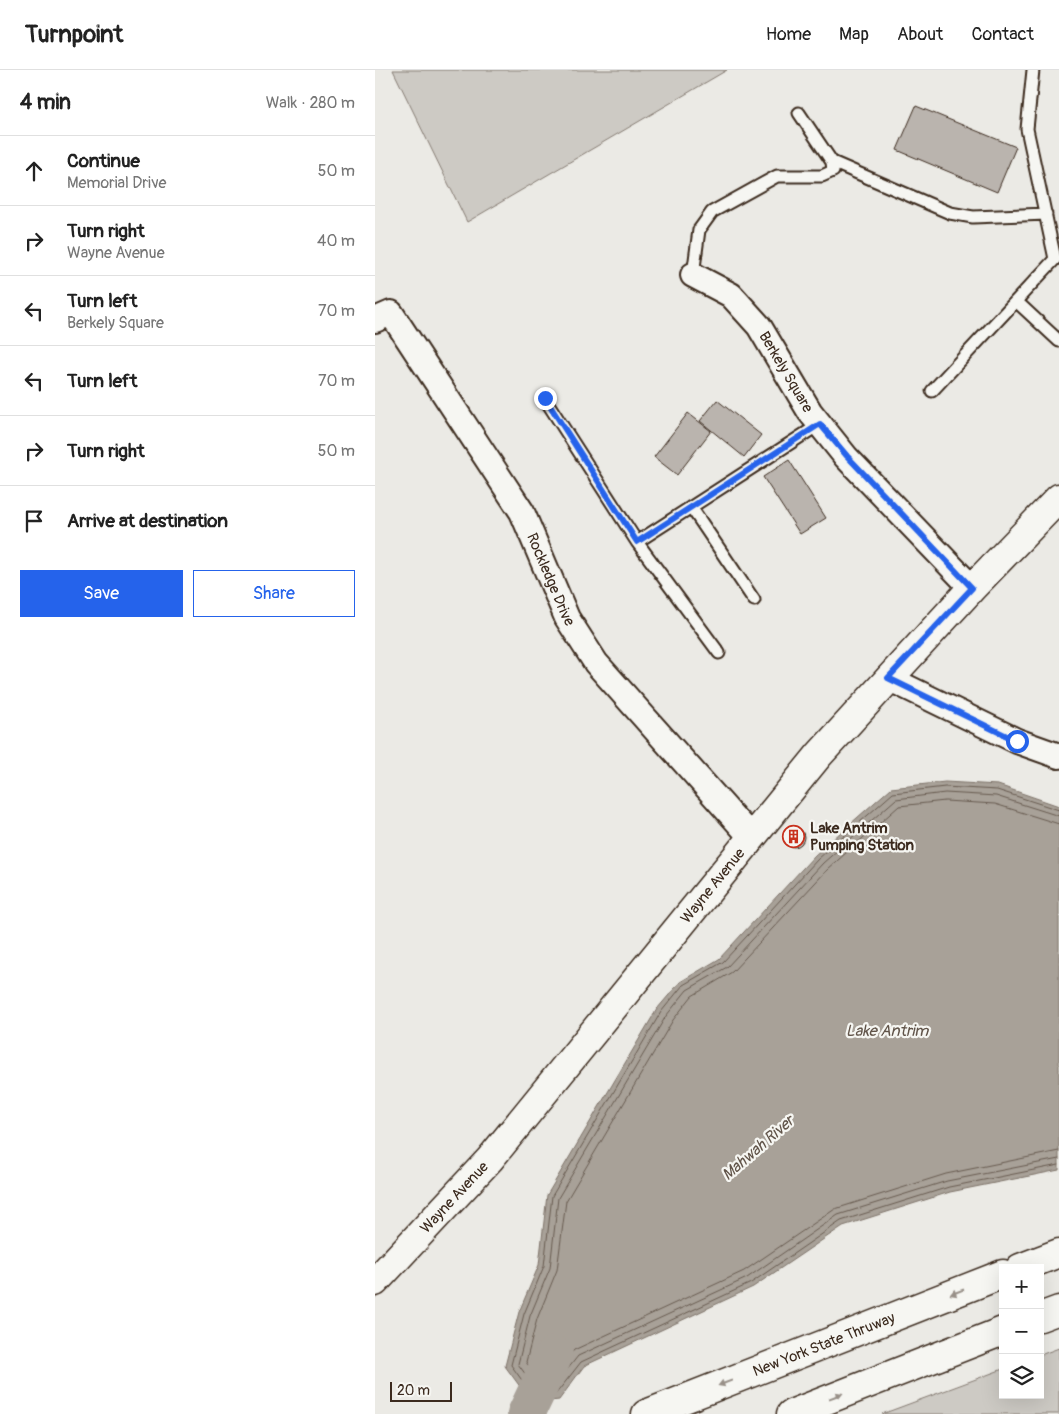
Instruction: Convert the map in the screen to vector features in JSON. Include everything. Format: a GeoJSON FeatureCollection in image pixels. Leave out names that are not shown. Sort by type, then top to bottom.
{"type":"FeatureCollection","features":[{"type":"Feature","properties":{"kind":"main road","name":"Wayne Avenue"},"geometry":{"type":"LineString","coordinates":[[375,1282],[490,1159],[751,837],[888,678],[1059,498]]}},
{"type":"Feature","properties":{"kind":"main road"},"geometry":{"type":"LineString","coordinates":[[1030,1264],[1059,1253]]}},
{"type":"Feature","properties":{"kind":"main road","name":"New York State Thruway"},"geometry":{"type":"LineString","coordinates":[[646,1414],[999,1276]]}},
{"type":"Feature","properties":{"kind":"main road"},"geometry":{"type":"LineString","coordinates":[[1044,1316],[1059,1310]]}},
{"type":"Feature","properties":{"kind":"main road"},"geometry":{"type":"LineString","coordinates":[[791,1414],[999,1334]]}},
{"type":"Feature","properties":{"kind":"street","name":"Berkely Square"},"geometry":{"type":"LineString","coordinates":[[693,275],[731,295],[759,326],[810,412],[847,456],[972,588]]}},
{"type":"Feature","properties":{"kind":"street","name":"Rockledge Drive"},"geometry":{"type":"LineString","coordinates":[[375,320],[391,313],[522,512],[567,618],[596,663],[751,837]]}},
{"type":"Feature","properties":{"kind":"street"},"geometry":{"type":"LineString","coordinates":[[888,678],[1017,741],[1059,756]]}},
{"type":"Feature","properties":{"kind":"lane"},"geometry":{"type":"LineString","coordinates":[[932,391],[1057,256],[1027,129],[1033,70]]}},
{"type":"Feature","properties":{"kind":"lane"},"geometry":{"type":"LineString","coordinates":[[693,275],[699,230],[711,212],[777,176],[822,176],[833,171],[832,162],[799,114]]}},
{"type":"Feature","properties":{"kind":"lane"},"geometry":{"type":"LineString","coordinates":[[832,162],[950,214],[973,217],[1046,214]]}},
{"type":"Feature","properties":{"kind":"lane"},"geometry":{"type":"LineString","coordinates":[[1016,301],[1059,341]]}},
{"type":"Feature","properties":{"kind":"lane"},"geometry":{"type":"LineString","coordinates":[[545,398],[637,542],[719,653]]}},
{"type":"Feature","properties":{"kind":"lane"},"geometry":{"type":"LineString","coordinates":[[637,542],[820,424]]}},
{"type":"Feature","properties":{"kind":"lane"},"geometry":{"type":"LineString","coordinates":[[691,507],[754,600]]}},
{"type":"Feature","properties":{"kind":"shaded area"},"geometry":{"type":"Polygon","coordinates":[[[393,70],[727,70],[467,222],[393,70]]]}},
{"type":"Feature","properties":{"kind":"shaded area"},"geometry":{"type":"Polygon","coordinates":[[[1059,1348],[1059,1414],[882,1414],[999,1370],[999,1399],[1044,1399],[1044,1354],[1059,1348]]]}},
{"type":"Feature","properties":{"kind":"water","name":"Lake Antrim"},"geometry":{"type":"Polygon","coordinates":[[[945,782],[998,785],[1059,806],[1059,1170],[950,1192],[843,1226],[753,1287],[584,1366],[559,1400],[532,1403],[505,1366],[519,1312],[539,1265],[547,1195],[657,1009],[680,982],[719,959],[815,855],[891,788],[945,782]]]}},
{"type":"Feature","properties":{"kind":"building"},"geometry":{"type":"Polygon","coordinates":[[[916,106],[1016,147],[997,192],[897,150],[916,106]]]}},
{"type":"Feature","properties":{"kind":"building"},"geometry":{"type":"Polygon","coordinates":[[[717,400],[761,435],[744,457],[700,421],[717,400]]]}},
{"type":"Feature","properties":{"kind":"building"},"geometry":{"type":"Polygon","coordinates":[[[688,413],[711,431],[677,475],[654,457],[688,413]]]}},
{"type":"Feature","properties":{"kind":"building"},"geometry":{"type":"Polygon","coordinates":[[[789,460],[826,518],[800,534],[763,477],[789,460]]]}},
{"type":"Feature","properties":{"kind":"building","name":"Lake Antrim Pumping Station"},"geometry":{"type":"Polygon","coordinates":[[[794,827],[801,830],[804,837],[801,844],[794,847],[787,844],[784,837],[787,830],[794,827]]]}},
{"type":"Feature","properties":{"kind":"waterway","name":"Mahwah River"},"geometry":{"type":"LineString","coordinates":[[526,1414],[554,1355]]}},
{"type":"Feature","properties":{"kind":"place","name":"Lake Antrim Pumping Station"},"geometry":{"type":"Point","coordinates":[794,837]}},
{"type":"Feature","properties":{"kind":"route"},"geometry":{"type":"LineString","coordinates":[[545,398],[637,542],[820,424],[847,456],[972,588],[888,678],[935,703],[1017,741]]}}]}
